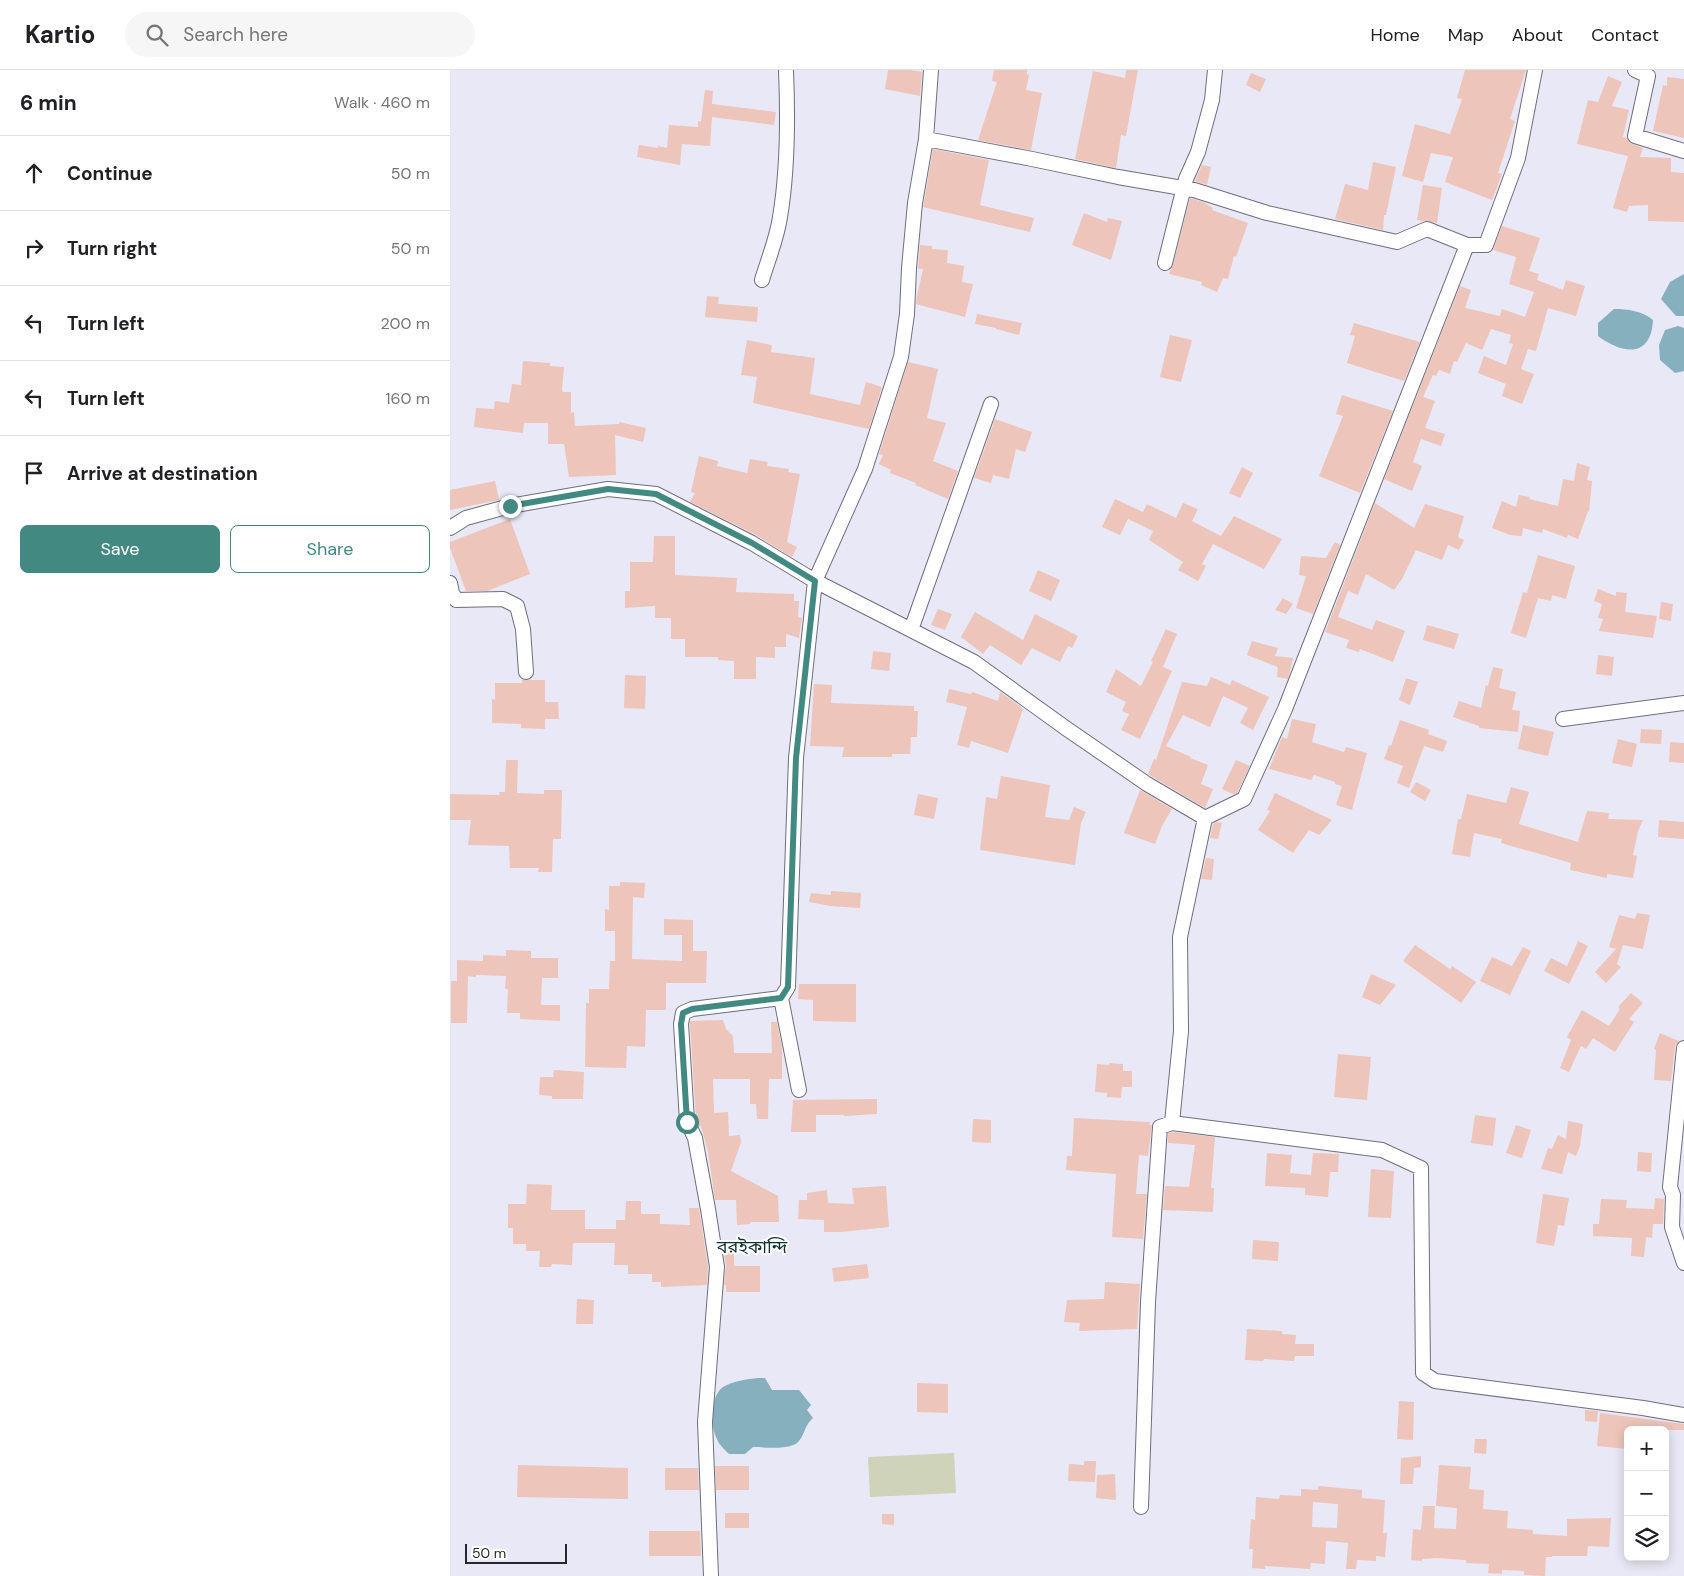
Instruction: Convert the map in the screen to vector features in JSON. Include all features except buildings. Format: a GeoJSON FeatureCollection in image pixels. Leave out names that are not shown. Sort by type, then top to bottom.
{"type":"FeatureCollection","features":[{"type":"Feature","properties":{"kind":"street"},"geometry":{"type":"LineString","coordinates":[[762,280],[780,218],[785,160],[786,70]]}},
{"type":"Feature","properties":{"kind":"street"},"geometry":{"type":"LineString","coordinates":[[799,1090],[781,998],[788,987],[796,758],[815,581],[865,469],[901,357],[907,314],[909,268],[916,203],[926,139],[931,70]]}},
{"type":"Feature","properties":{"kind":"street"},"geometry":{"type":"LineString","coordinates":[[1165,263],[1184,188],[1198,152],[1212,100],[1215,70]]}},
{"type":"Feature","properties":{"kind":"street"},"geometry":{"type":"LineString","coordinates":[[926,139],[1194,190],[1267,212],[1397,242],[1427,230],[1467,245],[1486,245],[1518,158],[1534,70]]}},
{"type":"Feature","properties":{"kind":"street"},"geometry":{"type":"LineString","coordinates":[[1635,70],[1648,76],[1635,136],[1684,152]]}},
{"type":"Feature","properties":{"kind":"street"},"geometry":{"type":"LineString","coordinates":[[1205,818],[1244,799],[1285,709],[1467,245]]}},
{"type":"Feature","properties":{"kind":"street"},"geometry":{"type":"LineString","coordinates":[[911,630],[991,404]]}},
{"type":"Feature","properties":{"kind":"street"},"geometry":{"type":"LineString","coordinates":[[450,528],[466,518],[501,508],[589,492],[608,489],[656,494],[752,543],[815,581],[974,662],[1139,779],[1205,818]]}},
{"type":"Feature","properties":{"kind":"street"},"geometry":{"type":"LineString","coordinates":[[450,583],[456,600],[503,600],[517,606],[523,629],[526,672]]}},
{"type":"Feature","properties":{"kind":"street"},"geometry":{"type":"LineString","coordinates":[[1563,719],[1684,703]]}},
{"type":"Feature","properties":{"kind":"street"},"geometry":{"type":"LineString","coordinates":[[1172,1123],[1181,1030],[1180,937],[1205,818]]}},
{"type":"Feature","properties":{"kind":"street"},"geometry":{"type":"LineString","coordinates":[[711,1576],[705,1422],[716,1267],[708,1209],[694,1138],[687,1122],[681,1024],[683,1013],[692,1009],[781,998]]}},
{"type":"Feature","properties":{"kind":"street"},"geometry":{"type":"LineString","coordinates":[[1684,1048],[1670,1186],[1673,1195],[1672,1227],[1684,1263]]}},
{"type":"Feature","properties":{"kind":"street"},"geometry":{"type":"LineString","coordinates":[[1141,1506],[1148,1302],[1160,1127],[1172,1123],[1382,1150],[1421,1168],[1423,1373],[1435,1381],[1644,1408],[1684,1415]]}},
{"type":"Feature","properties":{"kind":"green space"},"geometry":{"type":"Polygon","coordinates":[[[954,1453],[956,1493],[870,1497],[868,1457],[954,1453]]]}},
{"type":"Feature","properties":{"kind":"water"},"geometry":{"type":"Polygon","coordinates":[[[1684,274],[1684,316],[1676,316],[1661,299],[1670,282],[1684,274]]]}},
{"type":"Feature","properties":{"kind":"water"},"geometry":{"type":"Polygon","coordinates":[[[1614,309],[1635,311],[1645,314],[1653,320],[1651,333],[1641,347],[1625,349],[1616,347],[1598,336],[1598,323],[1614,309]]]}},
{"type":"Feature","properties":{"kind":"water"},"geometry":{"type":"Polygon","coordinates":[[[1678,326],[1684,328],[1684,371],[1675,373],[1660,360],[1659,345],[1665,330],[1678,326]]]}},
{"type":"Feature","properties":{"kind":"water"},"geometry":{"type":"Polygon","coordinates":[[[765,1378],[772,1390],[799,1390],[811,1405],[807,1410],[813,1418],[799,1441],[795,1444],[777,1448],[753,1447],[745,1454],[729,1454],[719,1443],[713,1427],[712,1411],[716,1397],[719,1391],[727,1385],[765,1378]]]}},
{"type":"Feature","properties":{"kind":"district","name":"বরইকান্দি"},"geometry":{"type":"Point","coordinates":[752,1247]}},
{"type":"Feature","properties":{"kind":"route"},"geometry":{"type":"LineString","coordinates":[[510,506],[608,489],[656,494],[752,543],[815,581],[796,758],[788,987],[781,998],[692,1009],[683,1013],[681,1024],[687,1122]]}}]}
